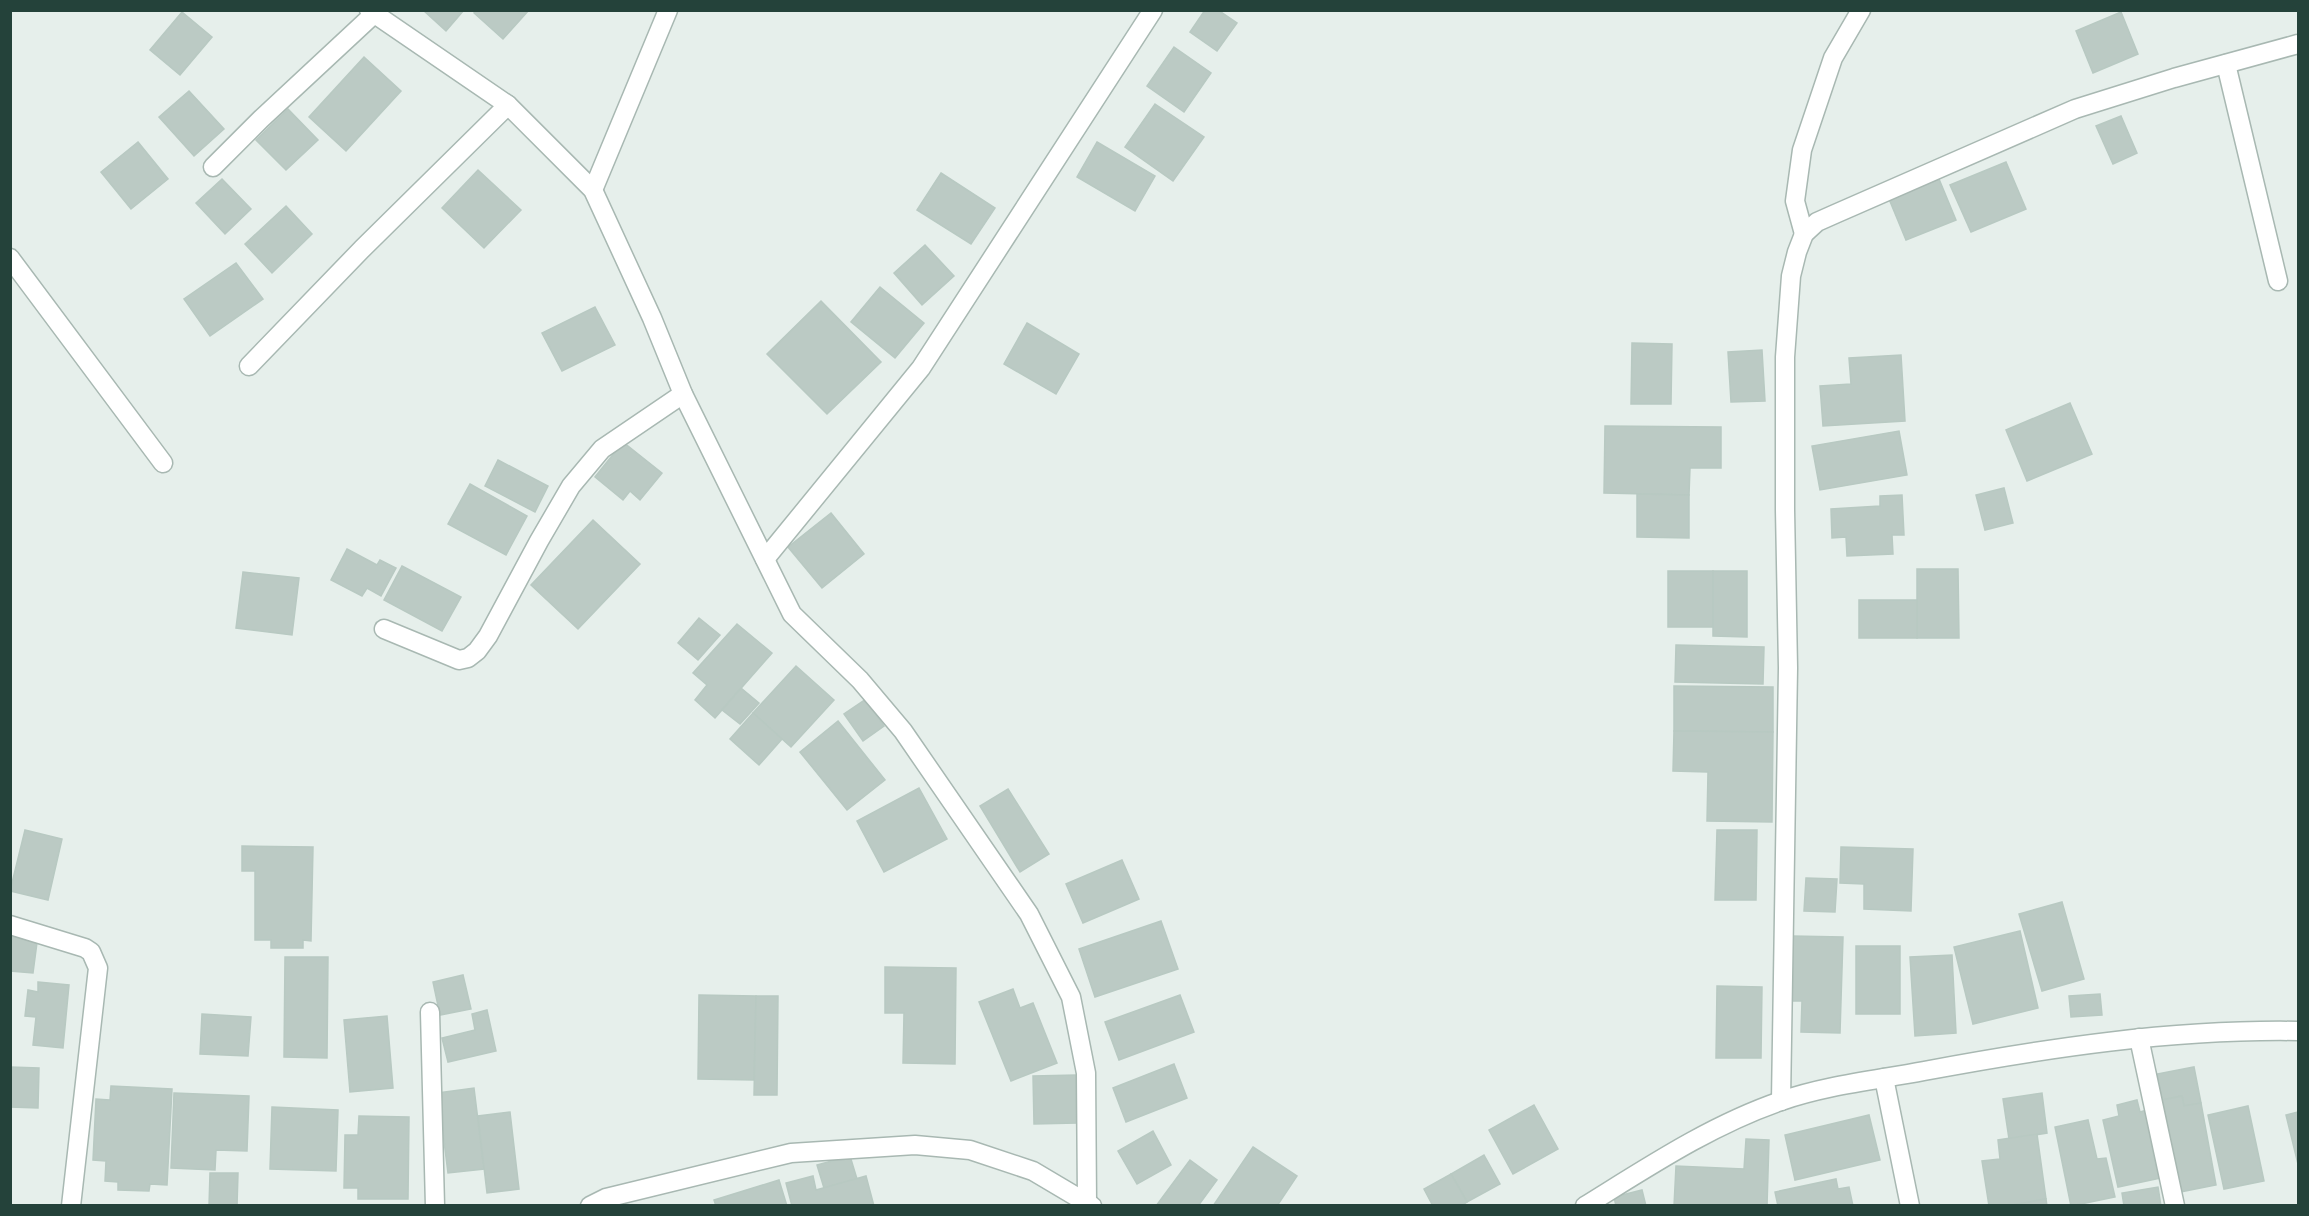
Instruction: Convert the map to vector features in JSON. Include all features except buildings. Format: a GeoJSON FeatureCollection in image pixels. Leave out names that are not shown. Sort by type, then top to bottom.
{"type":"FeatureCollection","features":[{"type":"Feature","properties":{"kind":"street"},"geometry":{"type":"LineString","coordinates":[[593,190],[668,10]]}},
{"type":"Feature","properties":{"kind":"street"},"geometry":{"type":"LineString","coordinates":[[765,559],[921,368],[1153,10]]}},
{"type":"Feature","properties":{"kind":"street"},"geometry":{"type":"LineString","coordinates":[[1804,234],[1795,201],[1802,150],[1833,58],[1862,10]]}},
{"type":"Feature","properties":{"kind":"street"},"geometry":{"type":"LineString","coordinates":[[213,167],[372,12],[508,105],[593,190],[652,318],[683,394],[792,614],[860,680],[903,731],[1029,914],[1071,997],[1086,1072],[1090,1204]]}},
{"type":"Feature","properties":{"kind":"street"},"geometry":{"type":"LineString","coordinates":[[1780,1101],[1788,668],[1785,357],[1791,276],[1804,234],[1817,222],[1834,214],[2075,108],[2298,44]]}},
{"type":"Feature","properties":{"kind":"street"},"geometry":{"type":"LineString","coordinates":[[2226,64],[2278,280]]}},
{"type":"Feature","properties":{"kind":"street"},"geometry":{"type":"LineString","coordinates":[[249,366],[362,249],[508,105]]}},
{"type":"Feature","properties":{"kind":"street"},"geometry":{"type":"LineString","coordinates":[[10,258],[163,463]]}},
{"type":"Feature","properties":{"kind":"street"},"geometry":{"type":"LineString","coordinates":[[384,628],[459,660],[468,658],[477,651],[488,636],[571,486],[602,449],[683,394]]}},
{"type":"Feature","properties":{"kind":"street"},"geometry":{"type":"LineString","coordinates":[[10,926],[85,948],[91,952],[98,968],[71,1206]]}},
{"type":"Feature","properties":{"kind":"street"},"geometry":{"type":"LineString","coordinates":[[430,1012],[435,1206]]}},
{"type":"Feature","properties":{"kind":"street"},"geometry":{"type":"LineString","coordinates":[[1585,1206],[1694,1140],[1780,1101],[1812,1092],[1957,1065],[2139,1038],[2253,1030],[2298,1032]]}},
{"type":"Feature","properties":{"kind":"street"},"geometry":{"type":"LineString","coordinates":[[2139,1038],[2175,1206]]}},
{"type":"Feature","properties":{"kind":"street"},"geometry":{"type":"LineString","coordinates":[[1884,1078],[1910,1206]]}},
{"type":"Feature","properties":{"kind":"street"},"geometry":{"type":"LineString","coordinates":[[590,1206],[606,1198],[791,1153],[915,1145],[970,1150],[1033,1171],[1090,1204]]}}]}
